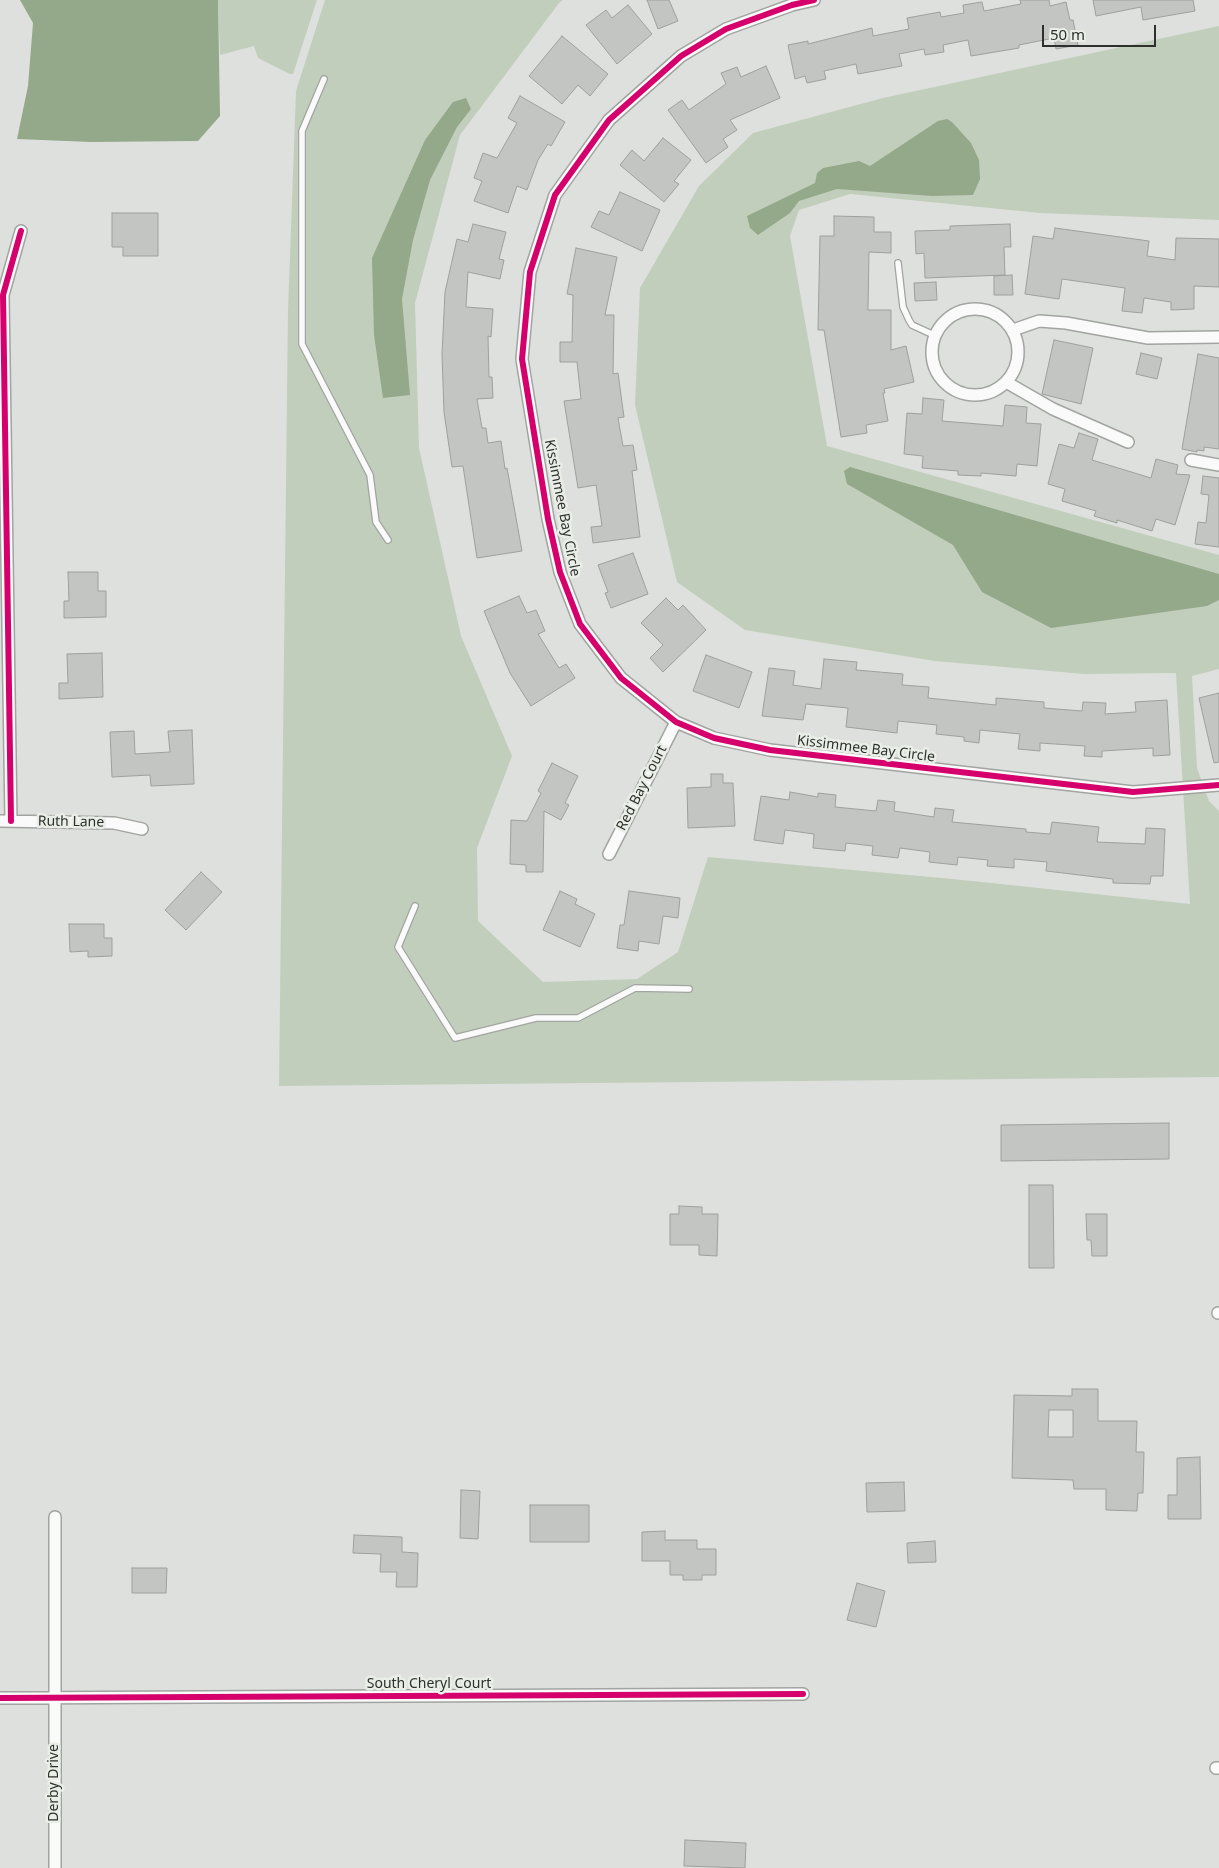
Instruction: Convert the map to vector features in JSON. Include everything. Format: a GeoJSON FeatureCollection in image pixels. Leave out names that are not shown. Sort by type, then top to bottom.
{"type":"FeatureCollection","features":[{"type":"Feature","properties":{"kind":"street","name":"Kissimmee Bay Circle"},"geometry":{"type":"LineString","coordinates":[[814,0],[792,5],[726,30],[681,56],[609,120],[555,195],[530,272],[522,358],[548,519],[560,572],[580,624],[620,678],[676,722],[714,738],[770,750],[1133,792],[1219,785]]}},
{"type":"Feature","properties":{"kind":"street"},"geometry":{"type":"LineString","coordinates":[[6,821],[1,295],[21,231]]}},
{"type":"Feature","properties":{"kind":"street"},"geometry":{"type":"LineString","coordinates":[[979,309],[993,312],[1004,320],[1012,330],[1017,343],[1018,357],[1014,370],[1006,382],[994,390],[980,394],[965,394],[952,388],[941,378],[934,365],[932,350],[936,336],[943,324],[953,315],[966,310],[979,309]]}},
{"type":"Feature","properties":{"kind":"street"},"geometry":{"type":"LineString","coordinates":[[1012,330],[1039,321],[1066,323],[1148,338],[1219,337]]}},
{"type":"Feature","properties":{"kind":"street"},"geometry":{"type":"LineString","coordinates":[[1006,382],[1053,410],[1128,442]]}},
{"type":"Feature","properties":{"kind":"street"},"geometry":{"type":"LineString","coordinates":[[1191,460],[1219,465]]}},
{"type":"Feature","properties":{"kind":"street","name":"Red Bay Court"},"geometry":{"type":"LineString","coordinates":[[609,854],[676,722]]}},
{"type":"Feature","properties":{"kind":"street","name":"Ruth Lane"},"geometry":{"type":"LineString","coordinates":[[6,821],[114,823],[142,829]]}},
{"type":"Feature","properties":{"kind":"street","name":"Derby Drive"},"geometry":{"type":"LineString","coordinates":[[55,1517],[55,1868]]}},
{"type":"Feature","properties":{"kind":"street","name":"South Cheryl Court"},"geometry":{"type":"LineString","coordinates":[[0,1698],[803,1694]]}},
{"type":"Feature","properties":{"kind":"lane"},"geometry":{"type":"LineString","coordinates":[[324,79],[302,131],[302,344],[370,475],[376,522],[388,540]]}},
{"type":"Feature","properties":{"kind":"lane"},"geometry":{"type":"LineString","coordinates":[[898,262],[903,307],[909,320],[912,325],[936,336]]}},
{"type":"Feature","properties":{"kind":"lane"},"geometry":{"type":"LineString","coordinates":[[416,906],[398,947],[455,1038],[536,1018],[578,1018],[635,988],[689,989]]}},
{"type":"Feature","properties":{"kind":"shaded area"},"geometry":{"type":"Polygon","coordinates":[[[20,0],[218,0],[220,116],[198,141],[91,142],[17,139],[28,86],[33,23],[20,0]]]}},
{"type":"Feature","properties":{"kind":"shaded area"},"geometry":{"type":"Polygon","coordinates":[[[218,0],[317,0],[293,74],[258,58],[254,46],[220,55],[218,0]]]}},
{"type":"Feature","properties":{"kind":"shaded area"},"geometry":{"type":"Polygon","coordinates":[[[325,0],[563,0],[460,135],[415,303],[419,448],[461,636],[512,756],[477,848],[478,921],[543,982],[637,979],[678,952],[708,857],[953,879],[1190,904],[1176,673],[1084,674],[935,661],[745,630],[677,582],[635,405],[640,288],[699,186],[753,133],[883,98],[1219,26],[1219,220],[1040,213],[850,194],[799,210],[790,236],[827,446],[1219,555],[1219,669],[1192,676],[1197,768],[1209,801],[1219,811],[1219,1077],[279,1086],[288,311],[296,91],[325,0]]]}},
{"type":"Feature","properties":{"kind":"shaded area"},"geometry":{"type":"Polygon","coordinates":[[[466,98],[471,109],[457,127],[430,180],[413,240],[402,299],[410,395],[383,398],[374,335],[372,258],[425,140],[453,102],[466,98]]]}},
{"type":"Feature","properties":{"kind":"shaded area"},"geometry":{"type":"Polygon","coordinates":[[[947,119],[971,143],[979,160],[980,179],[973,195],[932,196],[837,189],[799,201],[790,213],[758,235],[750,228],[747,216],[815,183],[817,173],[823,168],[859,161],[870,166],[938,121],[947,119]]]}},
{"type":"Feature","properties":{"kind":"shaded area"},"geometry":{"type":"Polygon","coordinates":[[[850,467],[1219,574],[1219,600],[1207,606],[1051,628],[982,592],[953,545],[847,484],[844,471],[850,467]]]}},
{"type":"Feature","properties":{"kind":"building"},"geometry":{"type":"Polygon","coordinates":[[[647,0],[669,0],[678,21],[658,29],[647,0]]]}},
{"type":"Feature","properties":{"kind":"building"},"geometry":{"type":"Polygon","coordinates":[[[1020,0],[1049,0],[1050,6],[1066,2],[1070,20],[1073,20],[1078,45],[1056,49],[1054,38],[1019,45],[1019,48],[971,56],[968,40],[943,45],[944,52],[925,55],[924,49],[899,54],[902,66],[858,74],[856,64],[824,71],[826,79],[807,83],[805,76],[795,79],[788,45],[808,41],[808,44],[872,28],[873,36],[909,29],[907,18],[940,12],[941,17],[964,13],[963,5],[982,2],[984,11],[1021,4],[1020,0]]]}},
{"type":"Feature","properties":{"kind":"building"},"geometry":{"type":"Polygon","coordinates":[[[1093,0],[1193,0],[1195,11],[1143,20],[1141,7],[1096,16],[1093,0]]]}},
{"type":"Feature","properties":{"kind":"building"},"geometry":{"type":"Polygon","coordinates":[[[628,5],[652,34],[617,64],[586,25],[606,10],[612,18],[628,5]]]}},
{"type":"Feature","properties":{"kind":"building"},"geometry":{"type":"Polygon","coordinates":[[[562,36],[608,74],[590,96],[578,85],[562,104],[529,76],[562,36]]]}},
{"type":"Feature","properties":{"kind":"building"},"geometry":{"type":"Polygon","coordinates":[[[766,66],[780,98],[730,120],[737,130],[723,139],[728,147],[706,163],[668,110],[682,100],[689,110],[726,84],[721,73],[737,67],[741,77],[766,66]]]}},
{"type":"Feature","properties":{"kind":"building"},"geometry":{"type":"Polygon","coordinates":[[[520,96],[565,122],[551,146],[548,144],[538,160],[527,190],[517,186],[508,213],[474,201],[482,181],[474,178],[483,153],[497,158],[517,123],[508,118],[520,96]]]}},
{"type":"Feature","properties":{"kind":"building"},"geometry":{"type":"Polygon","coordinates":[[[663,138],[691,160],[674,181],[679,184],[664,202],[620,165],[632,150],[644,161],[663,138]]]}},
{"type":"Feature","properties":{"kind":"building"},"geometry":{"type":"Polygon","coordinates":[[[620,192],[660,210],[642,251],[591,227],[599,211],[609,215],[620,192]]]}},
{"type":"Feature","properties":{"kind":"building"},"geometry":{"type":"Polygon","coordinates":[[[112,213],[158,213],[158,256],[123,256],[123,247],[112,247],[112,213]]]}},
{"type":"Feature","properties":{"kind":"building"},"geometry":{"type":"Polygon","coordinates":[[[834,216],[874,217],[874,232],[891,232],[891,253],[869,252],[868,310],[891,310],[891,350],[906,346],[914,382],[884,389],[888,421],[866,425],[867,433],[841,437],[824,330],[818,330],[820,236],[834,236],[834,216]]]}},
{"type":"Feature","properties":{"kind":"building"},"geometry":{"type":"Polygon","coordinates":[[[473,224],[506,232],[499,259],[504,260],[500,279],[468,272],[466,307],[493,309],[491,337],[488,336],[489,377],[492,377],[493,398],[477,399],[482,428],[486,428],[488,443],[501,441],[522,551],[477,558],[463,466],[452,467],[444,412],[442,354],[445,292],[457,239],[468,242],[473,224]]]}},
{"type":"Feature","properties":{"kind":"building"},"geometry":{"type":"Polygon","coordinates":[[[1010,224],[1011,247],[1004,247],[1005,275],[925,278],[924,253],[916,254],[915,231],[950,230],[950,226],[1010,224]]]}},
{"type":"Feature","properties":{"kind":"building"},"geometry":{"type":"Polygon","coordinates":[[[1055,228],[1149,241],[1147,256],[1175,260],[1176,238],[1219,239],[1219,287],[1194,286],[1194,309],[1171,310],[1171,302],[1144,298],[1142,313],[1122,311],[1125,288],[1062,279],[1059,299],[1025,294],[1033,236],[1053,239],[1055,228]]]}},
{"type":"Feature","properties":{"kind":"building"},"geometry":{"type":"Polygon","coordinates":[[[576,248],[617,257],[605,315],[614,315],[613,374],[618,373],[624,417],[618,418],[623,446],[633,445],[637,470],[632,471],[640,537],[593,543],[591,527],[602,526],[596,485],[578,488],[564,401],[581,399],[577,362],[560,362],[560,342],[572,342],[573,295],[567,294],[576,248]]]}},
{"type":"Feature","properties":{"kind":"building"},"geometry":{"type":"Polygon","coordinates":[[[1012,275],[1013,295],[994,295],[994,276],[1012,275]]]}},
{"type":"Feature","properties":{"kind":"building"},"geometry":{"type":"Polygon","coordinates":[[[936,282],[937,300],[915,301],[914,283],[936,282]]]}},
{"type":"Feature","properties":{"kind":"building"},"geometry":{"type":"Polygon","coordinates":[[[1054,340],[1093,348],[1081,404],[1042,394],[1054,340]]]}},
{"type":"Feature","properties":{"kind":"building"},"geometry":{"type":"Polygon","coordinates":[[[1141,353],[1162,358],[1157,379],[1136,374],[1141,353]]]}},
{"type":"Feature","properties":{"kind":"building"},"geometry":{"type":"Polygon","coordinates":[[[1198,354],[1219,358],[1219,449],[1204,447],[1204,451],[1197,450],[1197,452],[1182,449],[1198,354]]]}},
{"type":"Feature","properties":{"kind":"building"},"geometry":{"type":"Polygon","coordinates":[[[923,398],[944,400],[942,421],[1003,426],[1005,405],[1027,407],[1026,423],[1041,424],[1037,466],[1017,464],[1016,476],[981,473],[981,476],[958,475],[958,471],[922,468],[923,456],[904,454],[907,413],[922,414],[923,398]]]}},
{"type":"Feature","properties":{"kind":"building"},"geometry":{"type":"Polygon","coordinates":[[[1079,433],[1098,439],[1092,460],[1151,478],[1156,459],[1178,465],[1176,474],[1190,475],[1175,525],[1156,519],[1152,531],[1117,520],[1117,523],[1094,516],[1096,511],[1062,501],[1065,489],[1048,484],[1059,444],[1074,448],[1079,433]]]}},
{"type":"Feature","properties":{"kind":"building"},"geometry":{"type":"Polygon","coordinates":[[[1203,476],[1219,478],[1219,547],[1195,544],[1198,522],[1206,523],[1209,495],[1201,494],[1203,476]]]}},
{"type":"Feature","properties":{"kind":"building"},"geometry":{"type":"Polygon","coordinates":[[[633,553],[648,594],[611,608],[605,593],[608,592],[598,565],[633,553]]]}},
{"type":"Feature","properties":{"kind":"building"},"geometry":{"type":"Polygon","coordinates":[[[68,572],[98,572],[98,591],[106,591],[106,617],[64,618],[64,601],[69,601],[68,572]]]}},
{"type":"Feature","properties":{"kind":"building"},"geometry":{"type":"Polygon","coordinates":[[[519,596],[527,613],[536,610],[545,631],[538,634],[559,668],[566,664],[575,678],[531,706],[510,673],[484,611],[519,596]]]}},
{"type":"Feature","properties":{"kind":"building"},"geometry":{"type":"Polygon","coordinates":[[[666,598],[678,610],[683,605],[706,630],[663,672],[650,658],[663,645],[641,623],[666,598]]]}},
{"type":"Feature","properties":{"kind":"building"},"geometry":{"type":"Polygon","coordinates":[[[102,653],[103,697],[59,699],[59,683],[68,683],[67,654],[102,653]]]}},
{"type":"Feature","properties":{"kind":"building"},"geometry":{"type":"Polygon","coordinates":[[[706,655],[752,672],[739,708],[693,691],[706,655]]]}},
{"type":"Feature","properties":{"kind":"building"},"geometry":{"type":"Polygon","coordinates":[[[824,659],[857,662],[856,670],[903,674],[902,685],[929,687],[928,698],[996,705],[996,698],[1044,702],[1044,708],[1082,711],[1083,702],[1106,703],[1105,714],[1136,712],[1135,702],[1167,700],[1170,755],[1153,756],[1153,748],[1102,751],[1102,757],[1084,756],[1085,746],[1040,743],[1040,751],[1018,749],[1020,734],[980,730],[979,743],[964,741],[964,737],[936,734],[937,725],[898,721],[897,733],[846,727],[848,708],[806,704],[803,720],[762,716],[769,668],[795,671],[793,685],[821,689],[824,659]]]}},
{"type":"Feature","properties":{"kind":"building"},"geometry":{"type":"Polygon","coordinates":[[[1219,693],[1219,762],[1214,763],[1199,698],[1219,693]]]}},
{"type":"Feature","properties":{"kind":"building"},"geometry":{"type":"Polygon","coordinates":[[[192,730],[194,784],[151,786],[150,775],[112,777],[110,732],[134,731],[135,754],[170,752],[168,731],[192,730]]]}},
{"type":"Feature","properties":{"kind":"building"},"geometry":{"type":"Polygon","coordinates":[[[552,763],[578,776],[565,803],[569,805],[561,820],[544,811],[543,872],[526,872],[526,865],[510,864],[511,820],[527,821],[541,793],[538,791],[552,763]]]}},
{"type":"Feature","properties":{"kind":"building"},"geometry":{"type":"Polygon","coordinates":[[[711,774],[723,774],[723,783],[733,783],[735,826],[688,828],[687,788],[711,787],[711,774]]]}},
{"type":"Feature","properties":{"kind":"building"},"geometry":{"type":"Polygon","coordinates":[[[790,792],[818,797],[818,793],[836,795],[835,807],[876,811],[878,800],[895,802],[894,811],[934,817],[935,808],[954,810],[952,822],[1026,829],[1026,832],[1050,834],[1052,822],[1099,827],[1097,842],[1145,844],[1146,828],[1165,829],[1163,876],[1151,876],[1150,884],[1113,883],[1113,879],[1046,871],[1047,862],[1014,859],[1014,868],[987,866],[988,860],[958,857],[957,865],[929,862],[930,852],[900,848],[898,858],[872,855],[873,846],[846,843],[845,851],[813,848],[814,834],[785,830],[783,844],[754,840],[761,796],[789,800],[790,792]]]}},
{"type":"Feature","properties":{"kind":"building"},"geometry":{"type":"Polygon","coordinates":[[[201,872],[222,892],[186,930],[165,910],[201,872]]]}},
{"type":"Feature","properties":{"kind":"building"},"geometry":{"type":"Polygon","coordinates":[[[560,891],[577,899],[575,904],[595,914],[580,947],[543,930],[560,891]]]}},
{"type":"Feature","properties":{"kind":"building"},"geometry":{"type":"Polygon","coordinates":[[[629,891],[680,898],[678,918],[663,916],[659,944],[639,941],[638,951],[617,948],[620,925],[624,925],[629,891]]]}},
{"type":"Feature","properties":{"kind":"building"},"geometry":{"type":"Polygon","coordinates":[[[69,924],[104,924],[104,938],[112,938],[112,956],[88,957],[88,951],[70,952],[69,924]]]}},
{"type":"Feature","properties":{"kind":"building"},"geometry":{"type":"Polygon","coordinates":[[[1169,1123],[1169,1159],[1001,1161],[1001,1125],[1169,1123]]]}},
{"type":"Feature","properties":{"kind":"building"},"geometry":{"type":"Polygon","coordinates":[[[1029,1185],[1053,1185],[1054,1268],[1029,1268],[1029,1185]]]}},
{"type":"Feature","properties":{"kind":"building"},"geometry":{"type":"Polygon","coordinates":[[[679,1206],[702,1207],[702,1214],[718,1214],[717,1256],[699,1255],[699,1245],[670,1245],[670,1214],[679,1214],[679,1206]]]}},
{"type":"Feature","properties":{"kind":"building"},"geometry":{"type":"Polygon","coordinates":[[[1086,1214],[1107,1214],[1107,1256],[1092,1256],[1091,1240],[1087,1240],[1086,1214]]]}},
{"type":"Feature","properties":{"kind":"building"},"geometry":{"type":"Polygon","coordinates":[[[1072,1389],[1098,1389],[1098,1421],[1137,1421],[1136,1452],[1144,1452],[1143,1493],[1138,1493],[1137,1511],[1106,1510],[1106,1489],[1074,1489],[1073,1480],[1012,1478],[1014,1395],[1072,1396],[1072,1389]],[[1049,1410],[1048,1437],[1073,1437],[1073,1410],[1049,1410]]]}},
{"type":"Feature","properties":{"kind":"building"},"geometry":{"type":"Polygon","coordinates":[[[1200,1457],[1201,1519],[1168,1519],[1168,1495],[1177,1495],[1177,1458],[1200,1457]]]}},
{"type":"Feature","properties":{"kind":"building"},"geometry":{"type":"Polygon","coordinates":[[[904,1482],[905,1511],[867,1512],[866,1483],[904,1482]]]}},
{"type":"Feature","properties":{"kind":"building"},"geometry":{"type":"Polygon","coordinates":[[[461,1490],[480,1491],[478,1539],[460,1538],[461,1490]]]}},
{"type":"Feature","properties":{"kind":"building"},"geometry":{"type":"Polygon","coordinates":[[[530,1505],[589,1505],[589,1542],[530,1542],[530,1505]]]}},
{"type":"Feature","properties":{"kind":"building"},"geometry":{"type":"Polygon","coordinates":[[[665,1531],[665,1540],[697,1540],[697,1549],[716,1549],[716,1575],[702,1575],[702,1580],[683,1580],[683,1575],[670,1575],[670,1561],[642,1561],[642,1532],[665,1531]]]}},
{"type":"Feature","properties":{"kind":"building"},"geometry":{"type":"Polygon","coordinates":[[[354,1535],[402,1537],[402,1552],[418,1553],[417,1587],[396,1587],[397,1572],[380,1572],[381,1554],[353,1553],[354,1535]]]}},
{"type":"Feature","properties":{"kind":"building"},"geometry":{"type":"Polygon","coordinates":[[[935,1541],[936,1562],[908,1563],[907,1543],[935,1541]]]}},
{"type":"Feature","properties":{"kind":"building"},"geometry":{"type":"Polygon","coordinates":[[[132,1568],[167,1568],[166,1593],[132,1593],[132,1568]]]}},
{"type":"Feature","properties":{"kind":"building"},"geometry":{"type":"Polygon","coordinates":[[[857,1583],[885,1591],[876,1627],[847,1620],[857,1583]]]}},
{"type":"Feature","properties":{"kind":"building"},"geometry":{"type":"Polygon","coordinates":[[[685,1840],[746,1843],[745,1868],[684,1866],[685,1840]]]}},
{"type":"Feature","properties":{"kind":"cycle path"},"geometry":{"type":"LineString","coordinates":[[814,0],[792,5],[726,29],[681,56],[609,120],[555,195],[530,272],[522,359],[548,519],[560,572],[580,624],[621,678],[676,722],[714,738],[770,750],[1133,792],[1219,785]]}},
{"type":"Feature","properties":{"kind":"cycle path"},"geometry":{"type":"LineString","coordinates":[[11,821],[3,295],[21,231]]}},
{"type":"Feature","properties":{"kind":"cycle path"},"geometry":{"type":"LineString","coordinates":[[0,1698],[803,1694]]}}]}
